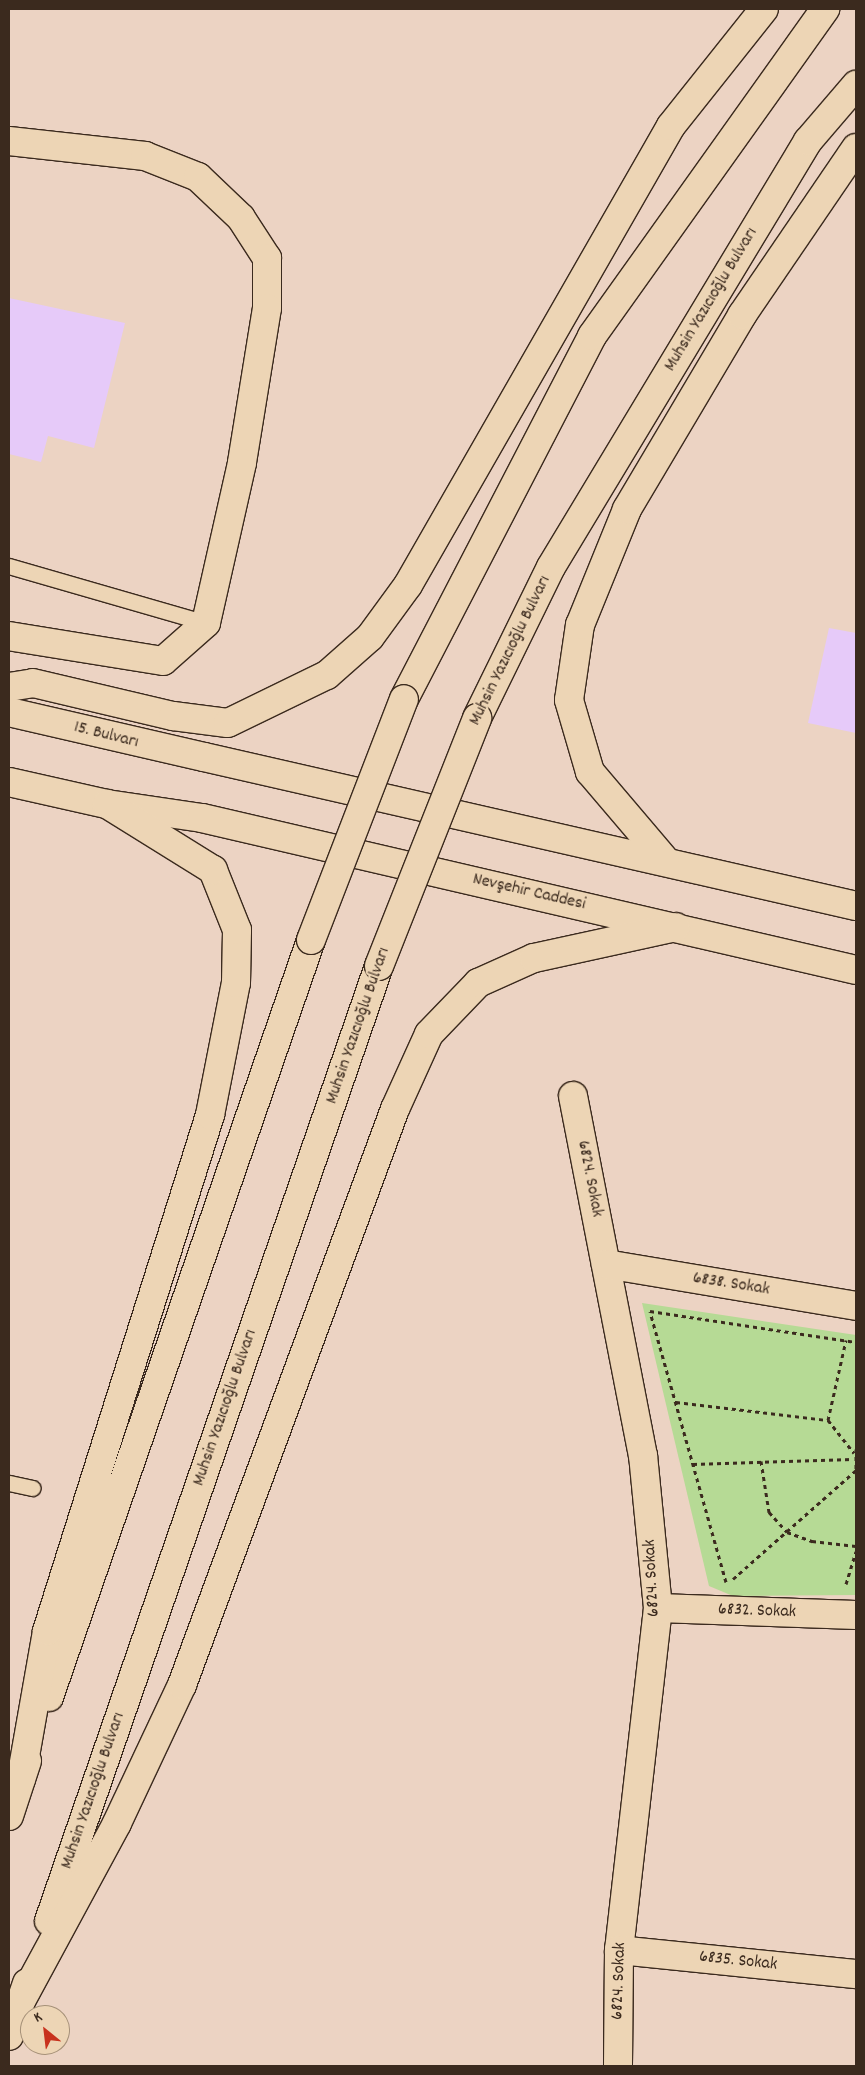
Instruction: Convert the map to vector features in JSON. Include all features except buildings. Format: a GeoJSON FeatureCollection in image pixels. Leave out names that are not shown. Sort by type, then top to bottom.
{"type":"FeatureCollection","features":[{"type":"Feature","properties":{"kind":"main road"},"geometry":{"type":"LineString","coordinates":[[9,687],[33,682],[173,716],[228,723],[327,674],[370,637],[408,585],[670,126],[764,9]]}},
{"type":"Feature","properties":{"kind":"main road"},"geometry":{"type":"LineString","coordinates":[[9,1816],[20,1779],[311,940],[404,699],[592,336],[825,9]]}},
{"type":"Feature","properties":{"kind":"main road","name":"Muhsin Yazıcıoğlu Bulvarı"},"geometry":{"type":"LineString","coordinates":[[9,2036],[379,966],[477,718],[551,567],[808,141],[856,85]]}},
{"type":"Feature","properties":{"kind":"main road"},"geometry":{"type":"LineString","coordinates":[[9,141],[145,156],[198,177],[241,218],[267,258],[267,308],[242,463],[206,623],[163,661],[9,636]]}},
{"type":"Feature","properties":{"kind":"main road"},"geometry":{"type":"LineString","coordinates":[[856,148],[742,315],[627,509],[580,625],[569,700],[590,772],[665,860],[856,906]]}},
{"type":"Feature","properties":{"kind":"main road","name":"15. Bulvarı"},"geometry":{"type":"LineString","coordinates":[[9,712],[665,860]]}},
{"type":"Feature","properties":{"kind":"main road"},"geometry":{"type":"LineString","coordinates":[[9,782],[107,804],[213,870],[238,930],[236,983],[210,1115],[47,1631],[20,1779]]}},
{"type":"Feature","properties":{"kind":"main road","name":"Nevşehir Caddesi"},"geometry":{"type":"LineString","coordinates":[[107,804],[202,818],[856,970]]}},
{"type":"Feature","properties":{"kind":"main road"},"geometry":{"type":"LineString","coordinates":[[22,1999],[117,1823],[182,1685],[394,1109],[429,1034],[478,983],[526,962],[676,927]]}},
{"type":"Feature","properties":{"kind":"main road","name":"6824. Sokak"},"geometry":{"type":"LineString","coordinates":[[573,1096],[643,1455],[658,1608],[619,1950],[618,2066]]}},
{"type":"Feature","properties":{"kind":"main road","name":"6838. Sokak"},"geometry":{"type":"LineString","coordinates":[[606,1264],[856,1306]]}},
{"type":"Feature","properties":{"kind":"main road","name":"6832. Sokak"},"geometry":{"type":"LineString","coordinates":[[658,1608],[856,1615]]}},
{"type":"Feature","properties":{"kind":"main road","name":"6835. Sokak"},"geometry":{"type":"LineString","coordinates":[[619,1950],[856,1974]]}},
{"type":"Feature","properties":{"kind":"lane"},"geometry":{"type":"LineString","coordinates":[[9,566],[206,623]]}},
{"type":"Feature","properties":{"kind":"lane"},"geometry":{"type":"LineString","coordinates":[[9,1483],[32,1488]]}},
{"type":"Feature","properties":{"kind":"path"},"geometry":{"type":"LineString","coordinates":[[727,1585],[650,1311],[856,1342]]}},
{"type":"Feature","properties":{"kind":"path"},"geometry":{"type":"LineString","coordinates":[[828,1420],[846,1340]]}},
{"type":"Feature","properties":{"kind":"path"},"geometry":{"type":"LineString","coordinates":[[676,1402],[828,1420],[855,1451],[853,1459],[856,1470],[727,1585]]}},
{"type":"Feature","properties":{"kind":"path"},"geometry":{"type":"LineString","coordinates":[[693,1464],[853,1459]]}},
{"type":"Feature","properties":{"kind":"path"},"geometry":{"type":"LineString","coordinates":[[761,1461],[768,1512],[787,1532],[812,1541],[856,1546]]}},
{"type":"Feature","properties":{"kind":"path"},"geometry":{"type":"LineString","coordinates":[[846,1584],[856,1551]]}},
{"type":"Feature","properties":{"kind":"path"},"geometry":{"type":"LineString","coordinates":[[836,1584],[856,1584]]}},
{"type":"Feature","properties":{"kind":"path"},"geometry":{"type":"LineString","coordinates":[[727,1585],[737,1585]]}},
{"type":"Feature","properties":{"kind":"green space"},"geometry":{"type":"Polygon","coordinates":[[[642,1303],[856,1335],[856,1595],[733,1596],[709,1586],[642,1303]]]}}]}
